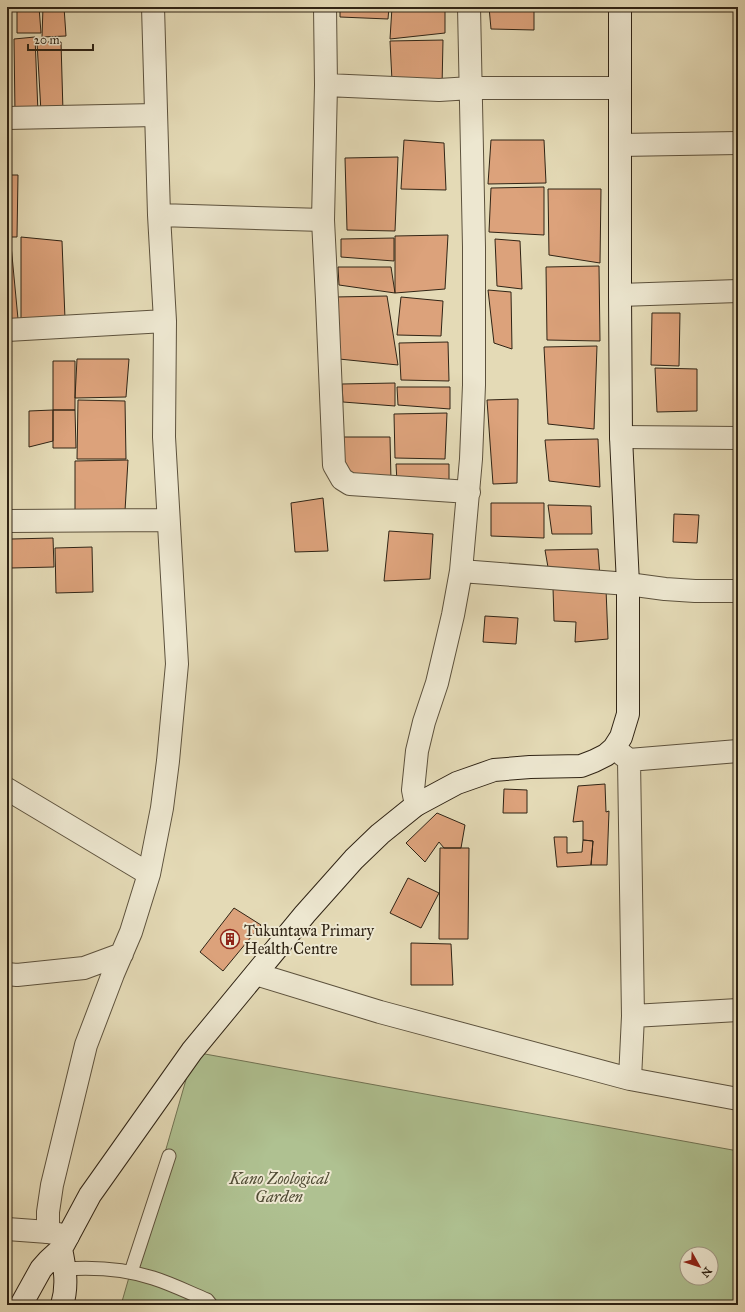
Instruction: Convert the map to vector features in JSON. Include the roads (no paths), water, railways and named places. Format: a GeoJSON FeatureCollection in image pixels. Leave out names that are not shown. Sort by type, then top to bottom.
{"type":"FeatureCollection","features":[{"type":"Feature","properties":{"kind":"street"},"geometry":{"type":"LineString","coordinates":[[62,1305],[66,1283],[61,1246],[48,1212],[52,1186],[86,1045],[138,911],[149,874],[162,808],[170,746],[177,664],[164,437],[165,321],[159,215],[153,7]]}},
{"type":"Feature","properties":{"kind":"street"},"geometry":{"type":"LineString","coordinates":[[325,7],[326,85],[323,220],[333,460],[337,472],[342,479],[350,484],[469,492]]}},
{"type":"Feature","properties":{"kind":"street"},"geometry":{"type":"LineString","coordinates":[[416,805],[413,790],[417,751],[424,722],[437,683],[453,615],[461,571],[469,492],[474,386],[474,248],[470,88],[470,7]]}},
{"type":"Feature","properties":{"kind":"street"},"geometry":{"type":"LineString","coordinates":[[620,7],[620,295],[622,437],[628,584],[628,714],[621,737],[633,1016],[630,1079]]}},
{"type":"Feature","properties":{"kind":"street"},"geometry":{"type":"LineString","coordinates":[[326,85],[439,90],[470,88],[620,88]]}},
{"type":"Feature","properties":{"kind":"street"},"geometry":{"type":"LineString","coordinates":[[7,118],[156,115]]}},
{"type":"Feature","properties":{"kind":"street"},"geometry":{"type":"LineString","coordinates":[[620,145],[738,143]]}},
{"type":"Feature","properties":{"kind":"street"},"geometry":{"type":"LineString","coordinates":[[159,215],[323,220]]}},
{"type":"Feature","properties":{"kind":"street"},"geometry":{"type":"LineString","coordinates":[[620,295],[738,291]]}},
{"type":"Feature","properties":{"kind":"street"},"geometry":{"type":"LineString","coordinates":[[7,330],[165,321]]}},
{"type":"Feature","properties":{"kind":"street"},"geometry":{"type":"LineString","coordinates":[[622,437],[738,438]]}},
{"type":"Feature","properties":{"kind":"street"},"geometry":{"type":"LineString","coordinates":[[7,521],[168,520]]}},
{"type":"Feature","properties":{"kind":"street"},"geometry":{"type":"LineString","coordinates":[[461,571],[628,584],[695,591],[738,591]]}},
{"type":"Feature","properties":{"kind":"street"},"geometry":{"type":"LineString","coordinates":[[21,1305],[41,1269],[61,1246],[90,1195],[192,1051],[305,914],[354,859],[380,834],[416,805],[457,783],[494,770],[530,767],[581,766],[594,762],[606,755],[738,751]]}},
{"type":"Feature","properties":{"kind":"street"},"geometry":{"type":"LineString","coordinates":[[7,790],[149,874]]}},
{"type":"Feature","properties":{"kind":"street"},"geometry":{"type":"LineString","coordinates":[[7,974],[17,975],[84,968],[122,954]]}},
{"type":"Feature","properties":{"kind":"street"},"geometry":{"type":"LineString","coordinates":[[256,974],[380,1012],[630,1079],[738,1099]]}},
{"type":"Feature","properties":{"kind":"street"},"geometry":{"type":"LineString","coordinates":[[633,1016],[738,1010]]}},
{"type":"Feature","properties":{"kind":"street"},"geometry":{"type":"LineString","coordinates":[[7,1230],[61,1246]]}},
{"type":"Feature","properties":{"kind":"lane"},"geometry":{"type":"LineString","coordinates":[[131,1272],[169,1156]]}},
{"type":"Feature","properties":{"kind":"lane"},"geometry":{"type":"LineString","coordinates":[[61,1246],[102,1268],[131,1272],[154,1278],[208,1300],[211,1305]]}},
{"type":"Feature","properties":{"kind":"place","name":"Tukuntawa Primary Health Centre"},"geometry":{"type":"Point","coordinates":[230,939]}},
{"type":"Feature","properties":{"kind":"park label","name":"Kano Zoological Garden"},"geometry":{"type":"Point","coordinates":[279,1187]}}]}
